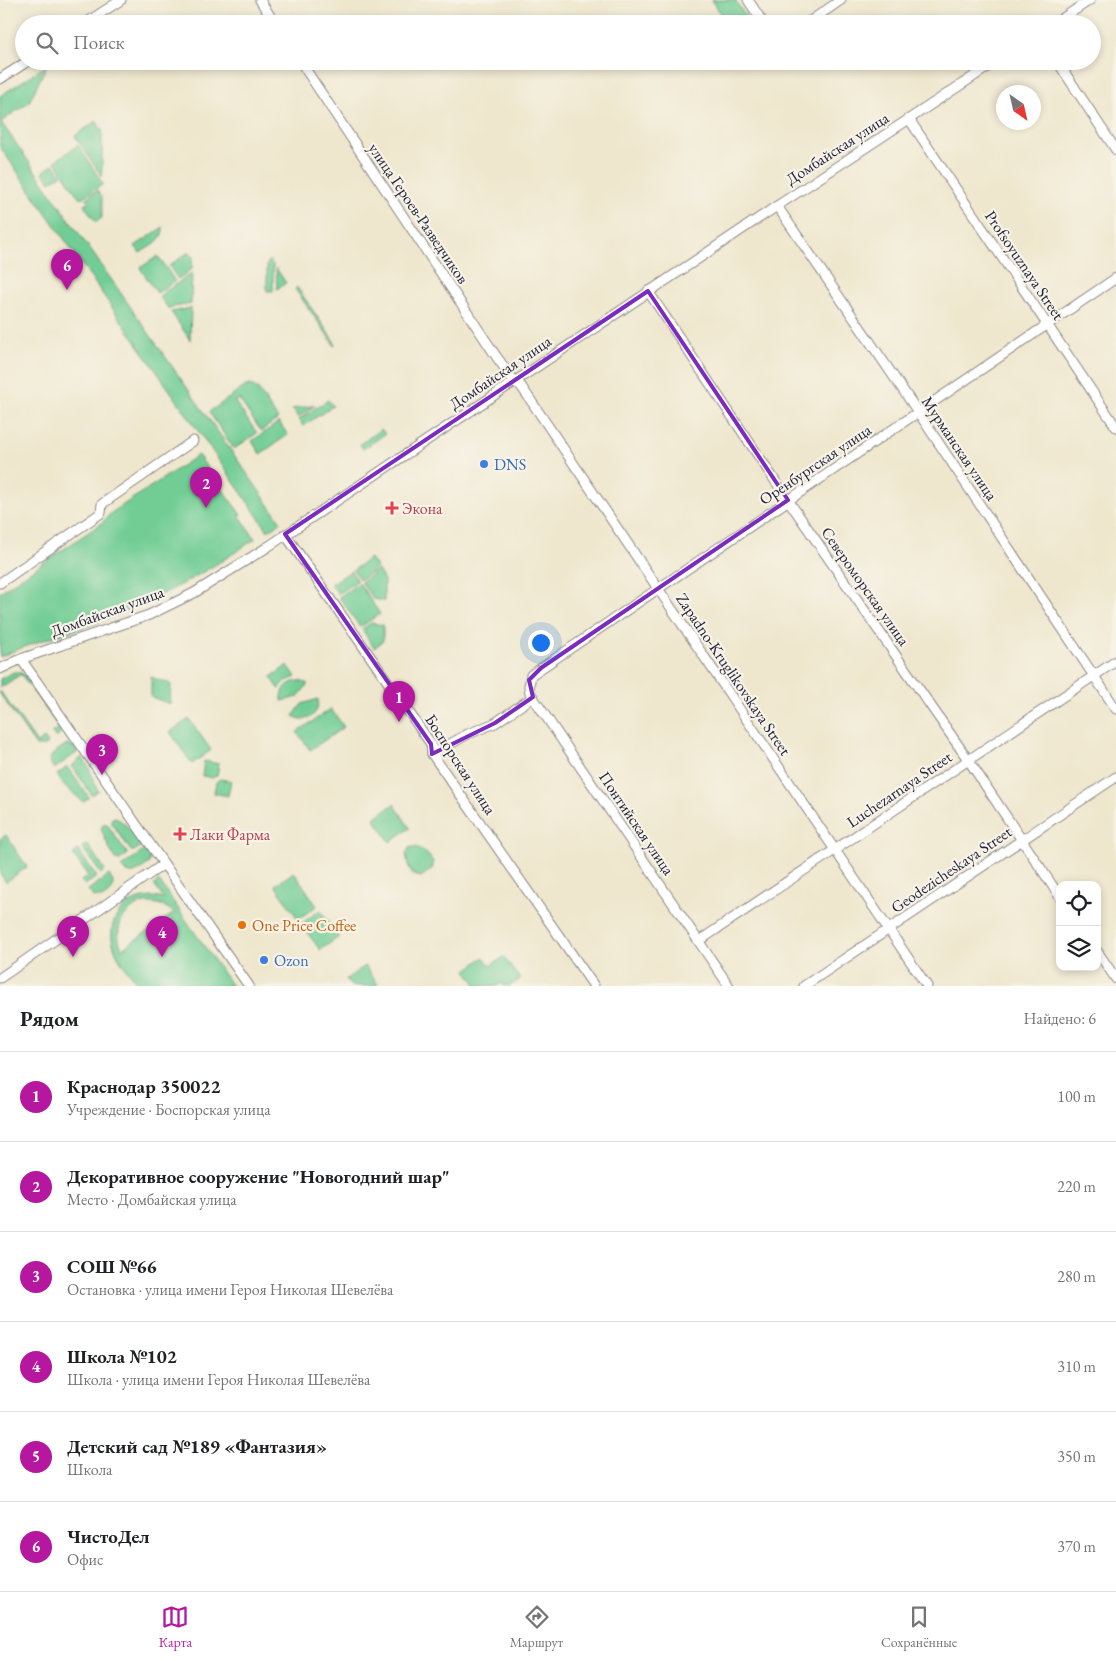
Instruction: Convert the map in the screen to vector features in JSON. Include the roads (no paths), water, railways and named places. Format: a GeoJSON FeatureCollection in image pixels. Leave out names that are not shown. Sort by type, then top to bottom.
{"type":"FeatureCollection","features":[{"type":"Feature","properties":{"kind":"street"},"geometry":{"type":"LineString","coordinates":[[98,15],[120,0]]}},
{"type":"Feature","properties":{"kind":"street"},"geometry":{"type":"LineString","coordinates":[[260,0],[269,15]]}},
{"type":"Feature","properties":{"kind":"street"},"geometry":{"type":"LineString","coordinates":[[748,0],[758,15]]}},
{"type":"Feature","properties":{"kind":"street"},"geometry":{"type":"LineString","coordinates":[[819,15],[841,0]]}},
{"type":"Feature","properties":{"kind":"street"},"geometry":{"type":"LineString","coordinates":[[1068,15],[1090,0]]}},
{"type":"Feature","properties":{"kind":"street"},"geometry":{"type":"LineString","coordinates":[[0,79],[15,69]]}},
{"type":"Feature","properties":{"kind":"street","name":"улица Героев-Разведчиков"},"geometry":{"type":"LineString","coordinates":[[306,70],[514,381]]}},
{"type":"Feature","properties":{"kind":"street","name":"Домбайская улица"},"geometry":{"type":"LineString","coordinates":[[0,668],[149,615],[194,593],[983,70]]}},
{"type":"Feature","properties":{"kind":"street"},"geometry":{"type":"LineString","coordinates":[[1063,70],[1116,150]]}},
{"type":"Feature","properties":{"kind":"street","name":"Profsoyuznaya Street"},"geometry":{"type":"LineString","coordinates":[[909,119],[1116,428]]}},
{"type":"Feature","properties":{"kind":"street","name":"Мурманская улица"},"geometry":{"type":"LineString","coordinates":[[777,206],[918,412],[1116,709]]}},
{"type":"Feature","properties":{"kind":"street","name":"Оренбургская улица"},"geometry":{"type":"LineString","coordinates":[[531,675],[1116,278]]}},
{"type":"Feature","properties":{"kind":"street","name":"Североморская улица"},"geometry":{"type":"LineString","coordinates":[[648,291],[788,500],[969,761],[1056,891]]}},
{"type":"Feature","properties":{"kind":"street","name":"Zapadno-Kruglikovskaya Street"},"geometry":{"type":"LineString","coordinates":[[514,381],[521,386],[927,986]]}},
{"type":"Feature","properties":{"kind":"street"},"geometry":{"type":"LineString","coordinates":[[0,583],[101,513],[102,504],[193,441]]}},
{"type":"Feature","properties":{"kind":"street","name":"Боспорская улица"},"geometry":{"type":"LineString","coordinates":[[285,534],[431,744],[432,754],[594,986]]}},
{"type":"Feature","properties":{"kind":"street"},"geometry":{"type":"LineString","coordinates":[[21,659],[249,986]]}},
{"type":"Feature","properties":{"kind":"street","name":"Luchezarnaya Street"},"geometry":{"type":"LineString","coordinates":[[699,941],[1116,661]]}},
{"type":"Feature","properties":{"kind":"street","name":"Понтийская улица"},"geometry":{"type":"LineString","coordinates":[[531,675],[529,689],[533,697],[729,986]]}},
{"type":"Feature","properties":{"kind":"street"},"geometry":{"type":"LineString","coordinates":[[432,754],[468,734],[495,723],[533,697]]}},
{"type":"Feature","properties":{"kind":"street","name":"Geodezicheskaya Street"},"geometry":{"type":"LineString","coordinates":[[804,986],[1116,777]]}},
{"type":"Feature","properties":{"kind":"street"},"geometry":{"type":"LineString","coordinates":[[0,978],[164,864]]}},
{"type":"Feature","properties":{"kind":"street"},"geometry":{"type":"LineString","coordinates":[[1101,958],[1116,979]]}},
{"type":"Feature","properties":{"kind":"place","name":"ЧистоДел"},"geometry":{"type":"Point","coordinates":[67,290]}},
{"type":"Feature","properties":{"kind":"place","name":"DNS"},"geometry":{"type":"Point","coordinates":[484,464]}},
{"type":"Feature","properties":{"kind":"place","name":"Декоративное сооружение \"Новогодний шар\""},"geometry":{"type":"Point","coordinates":[206,508]}},
{"type":"Feature","properties":{"kind":"place","name":"Экона"},"geometry":{"type":"Point","coordinates":[392,508]}},
{"type":"Feature","properties":{"kind":"place","name":"Краснодар 350022"},"geometry":{"type":"Point","coordinates":[399,722]}},
{"type":"Feature","properties":{"kind":"place","name":"СОШ №66"},"geometry":{"type":"Point","coordinates":[102,775]}},
{"type":"Feature","properties":{"kind":"place","name":"Лаки Фарма"},"geometry":{"type":"Point","coordinates":[180,834]}},
{"type":"Feature","properties":{"kind":"place","name":"One Price Coffee"},"geometry":{"type":"Point","coordinates":[242,925]}},
{"type":"Feature","properties":{"kind":"place","name":"Детский сад №189 «Фантазия»"},"geometry":{"type":"Point","coordinates":[73,957]}},
{"type":"Feature","properties":{"kind":"place","name":"Школа №102"},"geometry":{"type":"Point","coordinates":[162,957]}},
{"type":"Feature","properties":{"kind":"place","name":"Ozon"},"geometry":{"type":"Point","coordinates":[264,960]}}]}
